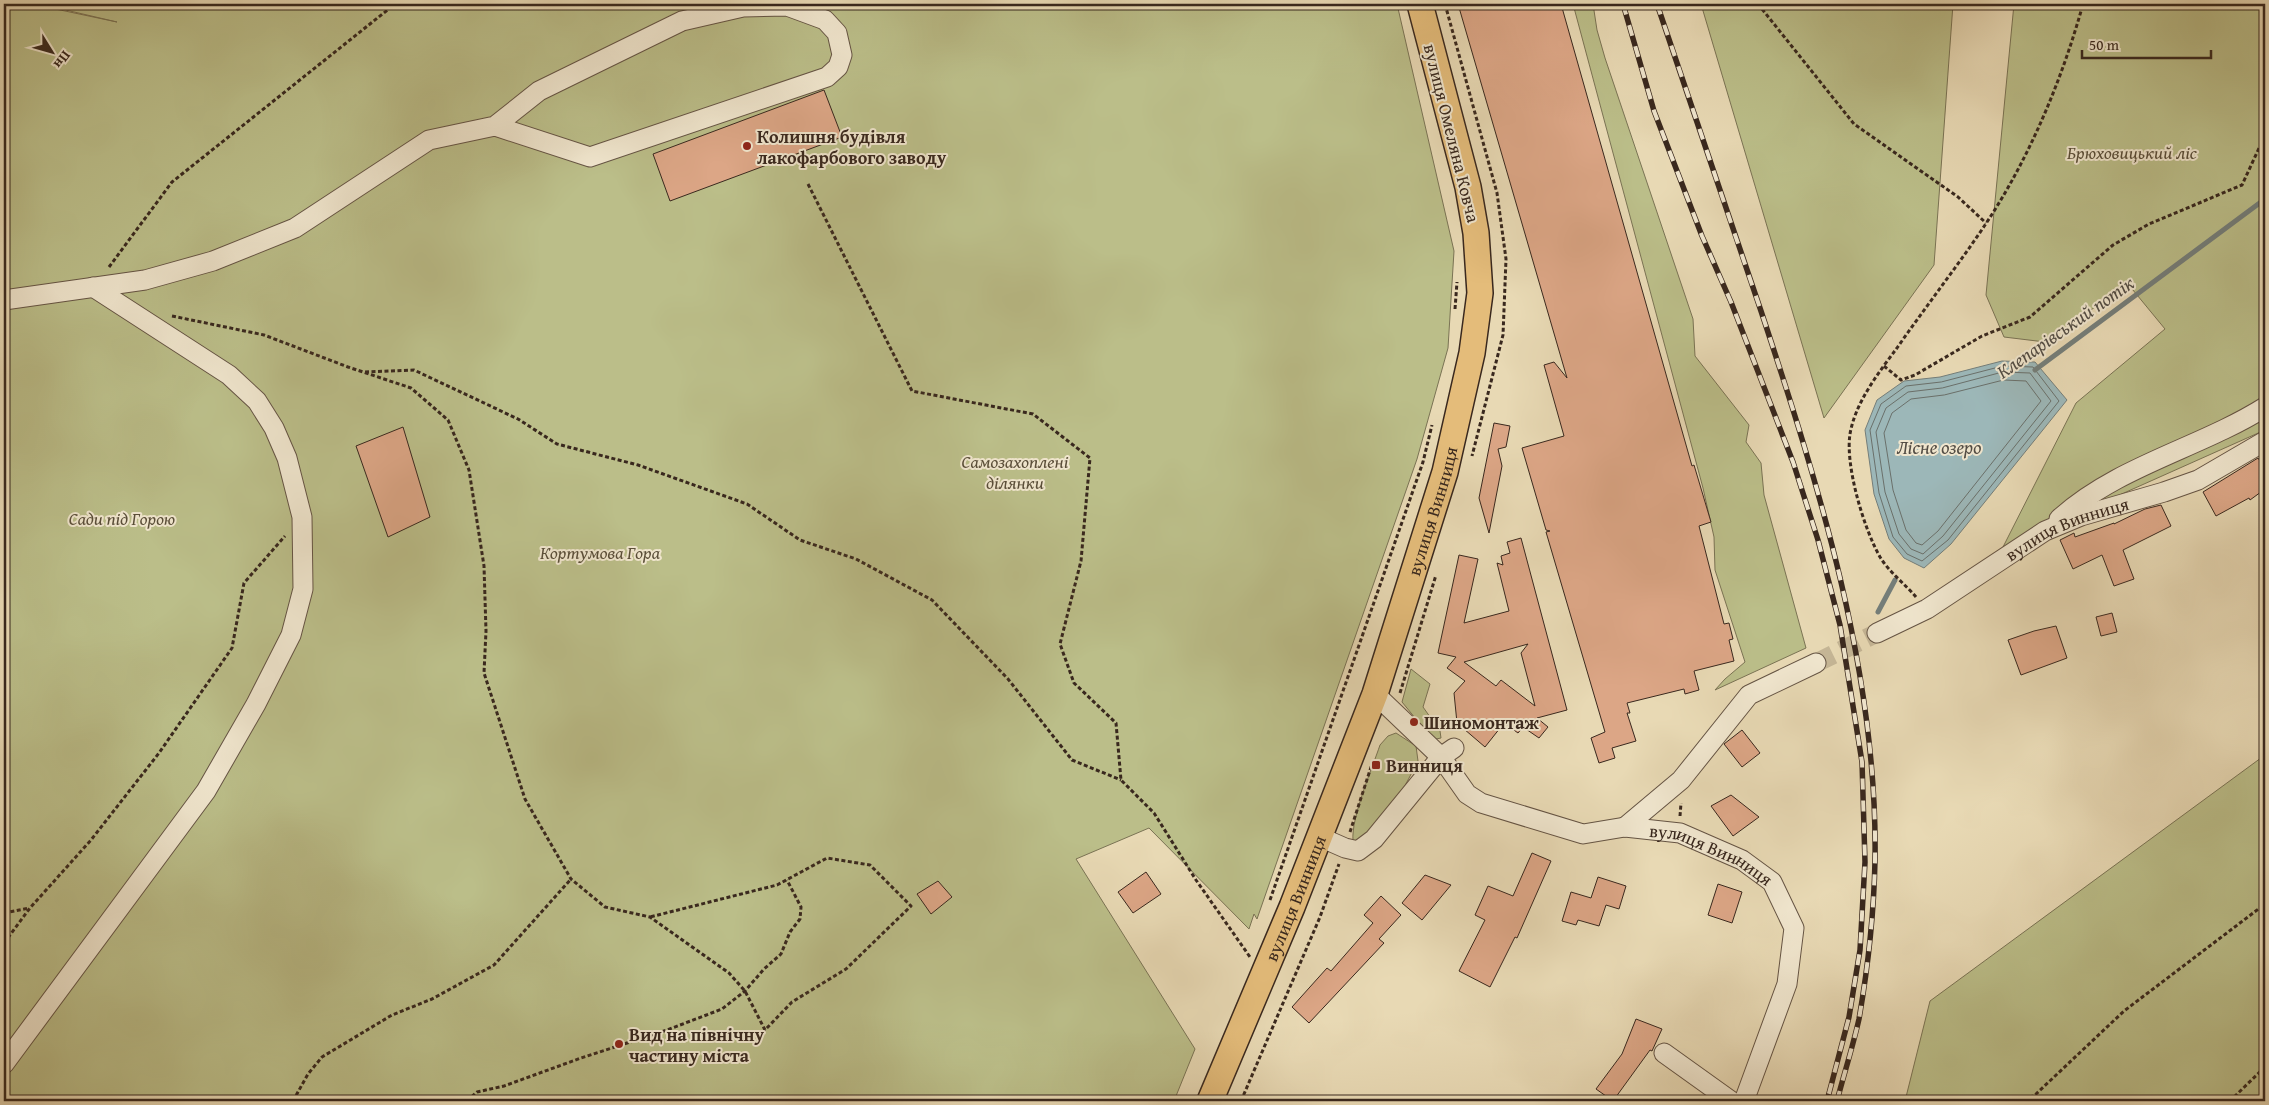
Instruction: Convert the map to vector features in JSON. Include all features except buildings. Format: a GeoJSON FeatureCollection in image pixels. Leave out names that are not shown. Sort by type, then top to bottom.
{"type":"FeatureCollection","features":[{"type":"Feature","properties":{"kind":"main road","name":"вулиця Омеляна Ковча"},"geometry":{"type":"LineString","coordinates":[[1420,4],[1468,187],[1476,234],[1480,293],[1472,353]]}},
{"type":"Feature","properties":{"kind":"main road","name":"вулиця Винниця"},"geometry":{"type":"LineString","coordinates":[[1210,1101],[1267,968],[1375,694],[1445,472],[1472,353]]}},
{"type":"Feature","properties":{"kind":"street"},"geometry":{"type":"LineString","coordinates":[[4,300],[145,280],[222,257],[295,228],[429,140],[495,126],[539,91],[682,21],[743,7],[787,6],[825,20],[837,33],[842,54],[838,67],[827,78],[590,157],[495,126]]}},
{"type":"Feature","properties":{"kind":"street"},"geometry":{"type":"LineString","coordinates":[[4,1064],[206,791],[256,704],[291,635],[304,589],[302,516],[287,458],[274,428],[257,401],[230,375],[94,287]]}},
{"type":"Feature","properties":{"kind":"street"},"geometry":{"type":"LineString","coordinates":[[2045,531],[2074,505],[2125,476],[2265,407]]}},
{"type":"Feature","properties":{"kind":"street","name":"вулиця Винниця"},"geometry":{"type":"LineString","coordinates":[[1877,633],[1927,609],[2045,531],[2081,516],[2198,480],[2265,440]]}},
{"type":"Feature","properties":{"kind":"street","name":"вулиця Винниця"},"geometry":{"type":"LineString","coordinates":[[1625,827],[1681,780],[1749,696],[1816,663]]}},
{"type":"Feature","properties":{"kind":"street","name":"вулиця Винниця"},"geometry":{"type":"LineString","coordinates":[[1375,694],[1447,752],[1467,794],[1481,803],[1584,834],[1625,827],[1680,832],[1742,860],[1772,882],[1794,928],[1787,984],[1744,1101]]}},
{"type":"Feature","properties":{"kind":"street"},"geometry":{"type":"LineString","coordinates":[[1320,837],[1345,848],[1358,851],[1374,839],[1447,752]]}},
{"type":"Feature","properties":{"kind":"street"},"geometry":{"type":"LineString","coordinates":[[1664,1053],[1731,1101]]}},
{"type":"Feature","properties":{"kind":"path"},"geometry":{"type":"LineString","coordinates":[[94,287],[172,182],[395,4]]}},
{"type":"Feature","properties":{"kind":"path"},"geometry":{"type":"LineString","coordinates":[[1758,4],[1854,124],[1958,197],[1986,223]]}},
{"type":"Feature","properties":{"kind":"path"},"geometry":{"type":"LineString","coordinates":[[1927,609],[1880,557],[1866,520],[1850,466],[1850,434],[1855,417],[1884,366],[1986,223],[2040,122],[2074,37],[2083,4]]}},
{"type":"Feature","properties":{"kind":"path"},"geometry":{"type":"LineString","coordinates":[[1884,366],[1901,380],[1915,375],[1982,336],[2030,317],[2112,245],[2149,224],[2242,186],[2260,146],[2265,141]]}},
{"type":"Feature","properties":{"kind":"path"},"geometry":{"type":"LineString","coordinates":[[808,184],[912,391],[1033,414],[1090,458],[1081,561],[1060,644],[1074,683],[1116,722],[1120,780]]}},
{"type":"Feature","properties":{"kind":"path"},"geometry":{"type":"LineString","coordinates":[[1455,310],[1457,281]]}},
{"type":"Feature","properties":{"kind":"path"},"geometry":{"type":"LineString","coordinates":[[162,313],[264,334],[362,372],[411,388],[448,420],[469,470],[484,566],[486,631],[484,673],[525,799],[571,879],[605,907],[650,917],[729,973],[745,991],[765,1030],[792,1002],[846,969],[910,906],[870,865],[827,858],[777,885],[650,917]]}},
{"type":"Feature","properties":{"kind":"path"},"geometry":{"type":"LineString","coordinates":[[362,372],[414,370],[518,419],[557,444],[638,465],[747,504],[800,540],[856,558],[932,600],[963,636],[1008,679],[1072,760],[1120,780],[1154,813],[1247,954],[1267,968]]}},
{"type":"Feature","properties":{"kind":"path"},"geometry":{"type":"LineString","coordinates":[[1270,900],[1423,462],[1432,424]]}},
{"type":"Feature","properties":{"kind":"path"},"geometry":{"type":"LineString","coordinates":[[4,943],[30,908],[92,840],[159,753],[227,656],[232,648],[244,582],[302,516]]}},
{"type":"Feature","properties":{"kind":"path"},"geometry":{"type":"LineString","coordinates":[[1242,1101],[1320,916],[1345,848],[1375,755]]}},
{"type":"Feature","properties":{"kind":"path"},"geometry":{"type":"LineString","coordinates":[[293,1101],[308,1074],[322,1057],[392,1015],[432,999],[494,965],[571,879]]}},
{"type":"Feature","properties":{"kind":"path"},"geometry":{"type":"LineString","coordinates":[[467,1101],[477,1092],[504,1086],[722,1009],[745,991],[764,969],[781,954],[790,932],[800,919],[801,907],[788,880]]}},
{"type":"Feature","properties":{"kind":"path"},"geometry":{"type":"LineString","coordinates":[[2024,1101],[2036,1094],[2124,1011],[2265,904]]}},
{"type":"Feature","properties":{"kind":"path"},"geometry":{"type":"LineString","coordinates":[[4,913],[30,908]]}},
{"type":"Feature","properties":{"kind":"path"},"geometry":{"type":"LineString","coordinates":[[2222,1101],[2234,1097],[2265,1067]]}},
{"type":"Feature","properties":{"kind":"green space","name":"Кортумова Гора"},"geometry":{"type":"Polygon","coordinates":[[[4,4],[32,4],[117,22],[40,4],[1397,4],[1454,251],[1448,348],[1417,459],[1257,919],[1254,914],[1249,929],[1149,828],[1076,859],[1195,1049],[1174,1101],[4,1101],[4,4]]]}},
{"type":"Feature","properties":{"kind":"green space"},"geometry":{"type":"Polygon","coordinates":[[[1573,4],[1593,4],[1597,30],[1605,58],[1693,319],[1695,356],[1749,425],[1746,442],[1761,463],[1764,495],[1806,648],[1715,690],[1745,662],[1715,570],[1714,537],[1703,488],[1573,4]]]}},
{"type":"Feature","properties":{"kind":"green space"},"geometry":{"type":"Polygon","coordinates":[[[1701,4],[1953,4],[1934,265],[1824,418],[1701,4]]]}},
{"type":"Feature","properties":{"kind":"green space","name":"Брюховицький ліс"},"geometry":{"type":"Polygon","coordinates":[[[2014,4],[2265,4],[2265,430],[2003,547],[2076,403],[2165,329],[2128,284],[2045,342],[2004,337],[1986,295],[2014,4]]]}},
{"type":"Feature","properties":{"kind":"green space"},"geometry":{"type":"Polygon","coordinates":[[[1411,669],[1430,684],[1423,707],[1440,731],[1441,738],[1436,739],[1425,730],[1402,702],[1411,669]]]}},
{"type":"Feature","properties":{"kind":"green space"},"geometry":{"type":"Polygon","coordinates":[[[1396,733],[1416,746],[1418,761],[1399,797],[1364,841],[1353,841],[1355,819],[1380,745],[1388,736],[1396,733]]]}},
{"type":"Feature","properties":{"kind":"green space"},"geometry":{"type":"Polygon","coordinates":[[[2265,755],[2265,1101],[1905,1101],[1930,1001],[2265,755]]]}},
{"type":"Feature","properties":{"kind":"water","name":"Лісне озеро"},"geometry":{"type":"Polygon","coordinates":[[[2002,361],[2035,362],[2067,400],[1951,544],[1924,568],[1904,558],[1889,539],[1874,494],[1865,430],[1877,400],[1904,381],[1940,377],[2002,361]]]}},
{"type":"Feature","properties":{"kind":"waterway","name":"Клепарівський потік"},"geometry":{"type":"LineString","coordinates":[[2035,370],[2265,199]]}},
{"type":"Feature","properties":{"kind":"waterway","name":"Клепарівський потік"},"geometry":{"type":"LineString","coordinates":[[1878,612],[1895,580]]}},
{"type":"Feature","properties":{"kind":"tunnel"},"geometry":{"type":"LineString","coordinates":[[1816,663],[1877,633]]}},
{"type":"Feature","properties":{"kind":"railway"},"geometry":{"type":"LineString","coordinates":[[1623,4],[1654,111],[1793,462],[1818,540],[1840,625],[1862,762],[1865,862],[1860,950],[1849,1017],[1827,1101]]}},
{"type":"Feature","properties":{"kind":"railway"},"geometry":{"type":"LineString","coordinates":[[1657,4],[1804,444],[1841,581],[1856,651],[1867,720],[1873,790],[1875,860],[1870,940],[1859,1019],[1837,1101]]}},
{"type":"Feature","properties":{"kind":"place","name":"Колишня будівля лакофарбового заводу"},"geometry":{"type":"Point","coordinates":[747,146]}},
{"type":"Feature","properties":{"kind":"place","name":"Шиномонтаж"},"geometry":{"type":"Point","coordinates":[1414,722]}},
{"type":"Feature","properties":{"kind":"place","name":"Винниця"},"geometry":{"type":"Point","coordinates":[1376,765]}},
{"type":"Feature","properties":{"kind":"place","name":"Вид на північну частину міста"},"geometry":{"type":"Point","coordinates":[619,1044]}},
{"type":"Feature","properties":{"kind":"park label","name":"Самозахоплені ділянки"},"geometry":{"type":"Point","coordinates":[1015,471]}},
{"type":"Feature","properties":{"kind":"park label","name":"Сади під Горою"},"geometry":{"type":"Point","coordinates":[122,518]}}]}
